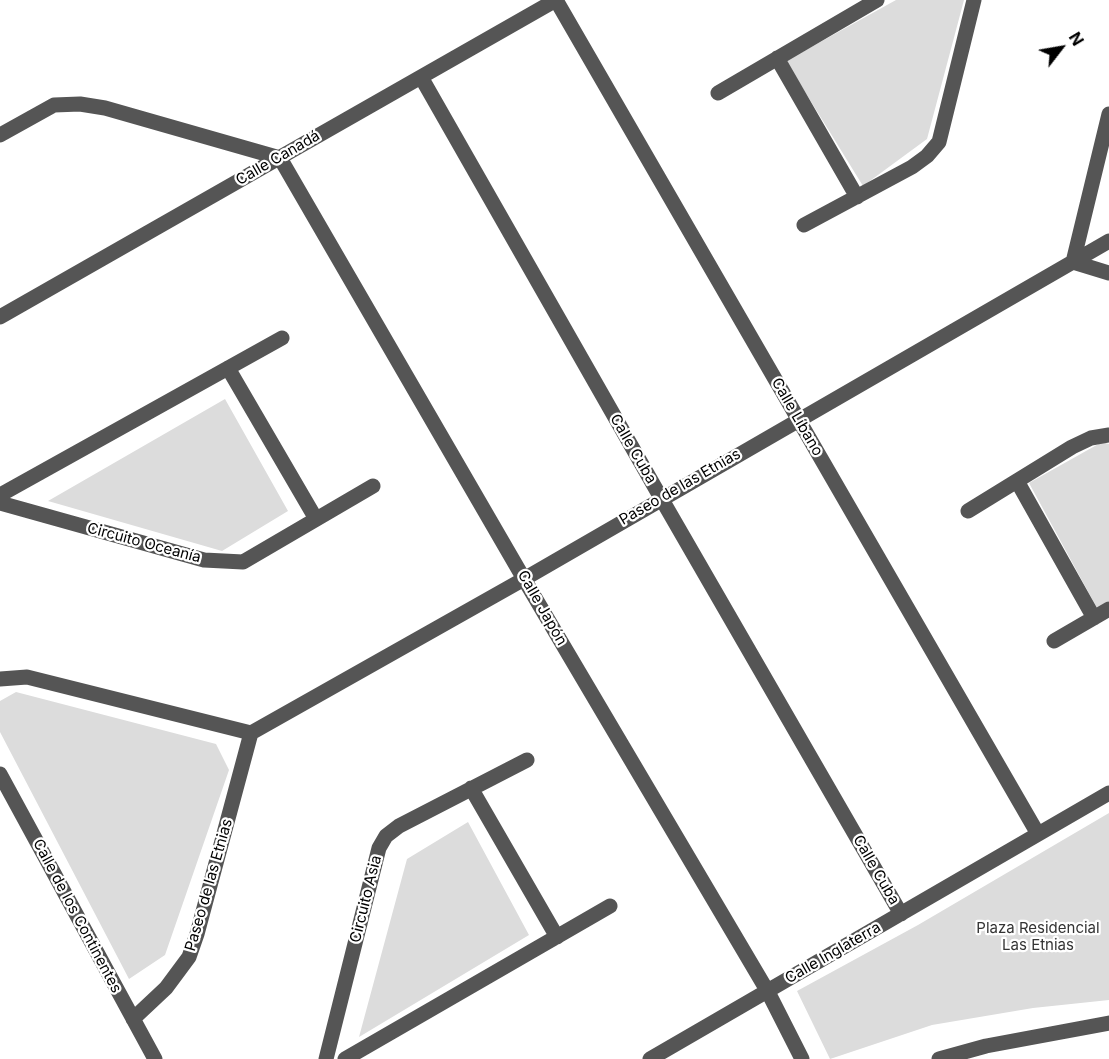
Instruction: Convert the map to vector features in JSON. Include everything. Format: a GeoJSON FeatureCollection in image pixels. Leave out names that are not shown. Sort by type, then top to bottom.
{"type":"FeatureCollection","features":[{"type":"Feature","properties":{"kind":"street","name":"Calle Canadá"},"geometry":{"type":"LineString","coordinates":[[0,317],[556,0]]}},
{"type":"Feature","properties":{"kind":"street","name":"Calle Líbano"},"geometry":{"type":"LineString","coordinates":[[556,0],[1038,834]]}},
{"type":"Feature","properties":{"kind":"street"},"geometry":{"type":"LineString","coordinates":[[718,93],[877,0]]}},
{"type":"Feature","properties":{"kind":"street"},"geometry":{"type":"LineString","coordinates":[[804,225],[912,167],[927,156],[939,142],[974,0]]}},
{"type":"Feature","properties":{"kind":"street"},"geometry":{"type":"LineString","coordinates":[[777,58],[857,197]]}},
{"type":"Feature","properties":{"kind":"street","name":"Calle Cuba"},"geometry":{"type":"LineString","coordinates":[[422,77],[901,914]]}},
{"type":"Feature","properties":{"kind":"street"},"geometry":{"type":"LineString","coordinates":[[0,135],[54,105],[80,104],[105,108],[279,158]]}},
{"type":"Feature","properties":{"kind":"street"},"geometry":{"type":"LineString","coordinates":[[1109,114],[1073,262],[1109,273]]}},
{"type":"Feature","properties":{"kind":"street","name":"Calle Japón"},"geometry":{"type":"LineString","coordinates":[[279,158],[768,992],[802,1059]]}},
{"type":"Feature","properties":{"kind":"street","name":"Paseo de las Etnias"},"geometry":{"type":"LineString","coordinates":[[133,1018],[166,988],[189,957],[251,733],[524,579],[1109,241]]}},
{"type":"Feature","properties":{"kind":"street"},"geometry":{"type":"LineString","coordinates":[[0,495],[282,338]]}},
{"type":"Feature","properties":{"kind":"street"},"geometry":{"type":"LineString","coordinates":[[228,368],[316,519]]}},
{"type":"Feature","properties":{"kind":"street"},"geometry":{"type":"LineString","coordinates":[[968,511],[1072,447],[1091,438],[1109,435]]}},
{"type":"Feature","properties":{"kind":"street"},"geometry":{"type":"LineString","coordinates":[[1017,481],[1094,618]]}},
{"type":"Feature","properties":{"kind":"street","name":"Circuito Oceanía"},"geometry":{"type":"LineString","coordinates":[[0,503],[204,560],[243,562],[373,486]]}},
{"type":"Feature","properties":{"kind":"street"},"geometry":{"type":"LineString","coordinates":[[1054,641],[1109,609]]}},
{"type":"Feature","properties":{"kind":"street"},"geometry":{"type":"LineString","coordinates":[[0,679],[27,676],[251,733]]}},
{"type":"Feature","properties":{"kind":"street","name":"Circuito Asia"},"geometry":{"type":"LineString","coordinates":[[326,1059],[379,848],[386,836],[399,826],[527,760]]}},
{"type":"Feature","properties":{"kind":"street","name":"Calle de los Continentes"},"geometry":{"type":"LineString","coordinates":[[0,774],[155,1059]]}},
{"type":"Feature","properties":{"kind":"street"},"geometry":{"type":"LineString","coordinates":[[471,788],[557,937]]}},
{"type":"Feature","properties":{"kind":"street","name":"Calle Inglaterra"},"geometry":{"type":"LineString","coordinates":[[650,1059],[1109,793]]}},
{"type":"Feature","properties":{"kind":"street"},"geometry":{"type":"LineString","coordinates":[[345,1059],[610,906]]}},
{"type":"Feature","properties":{"kind":"street"},"geometry":{"type":"LineString","coordinates":[[942,1058],[989,1052],[1109,1023]]}},
{"type":"Feature","properties":{"kind":"green space"},"geometry":{"type":"Polygon","coordinates":[[[896,0],[964,0],[927,139],[863,186],[786,61],[896,0]]]}},
{"type":"Feature","properties":{"kind":"green space"},"geometry":{"type":"Polygon","coordinates":[[[225,399],[288,511],[222,551],[48,501],[225,399]]]}},
{"type":"Feature","properties":{"kind":"green space"},"geometry":{"type":"Polygon","coordinates":[[[1102,442],[1109,444],[1109,601],[1097,608],[1029,483],[1102,442]]]}},
{"type":"Feature","properties":{"kind":"green space"},"geometry":{"type":"Polygon","coordinates":[[[16,692],[216,744],[229,770],[165,955],[129,979],[0,732],[0,701],[16,692]]]}},
{"type":"Feature","properties":{"kind":"green space","name":"Plaza Residencial Las Etnias"},"geometry":{"type":"Polygon","coordinates":[[[1109,813],[1109,1000],[1033,1008],[932,1025],[830,1059],[797,991],[918,925],[1109,813]]]}},
{"type":"Feature","properties":{"kind":"green space"},"geometry":{"type":"Polygon","coordinates":[[[468,822],[529,935],[359,1037],[407,859],[468,822]]]}}]}
